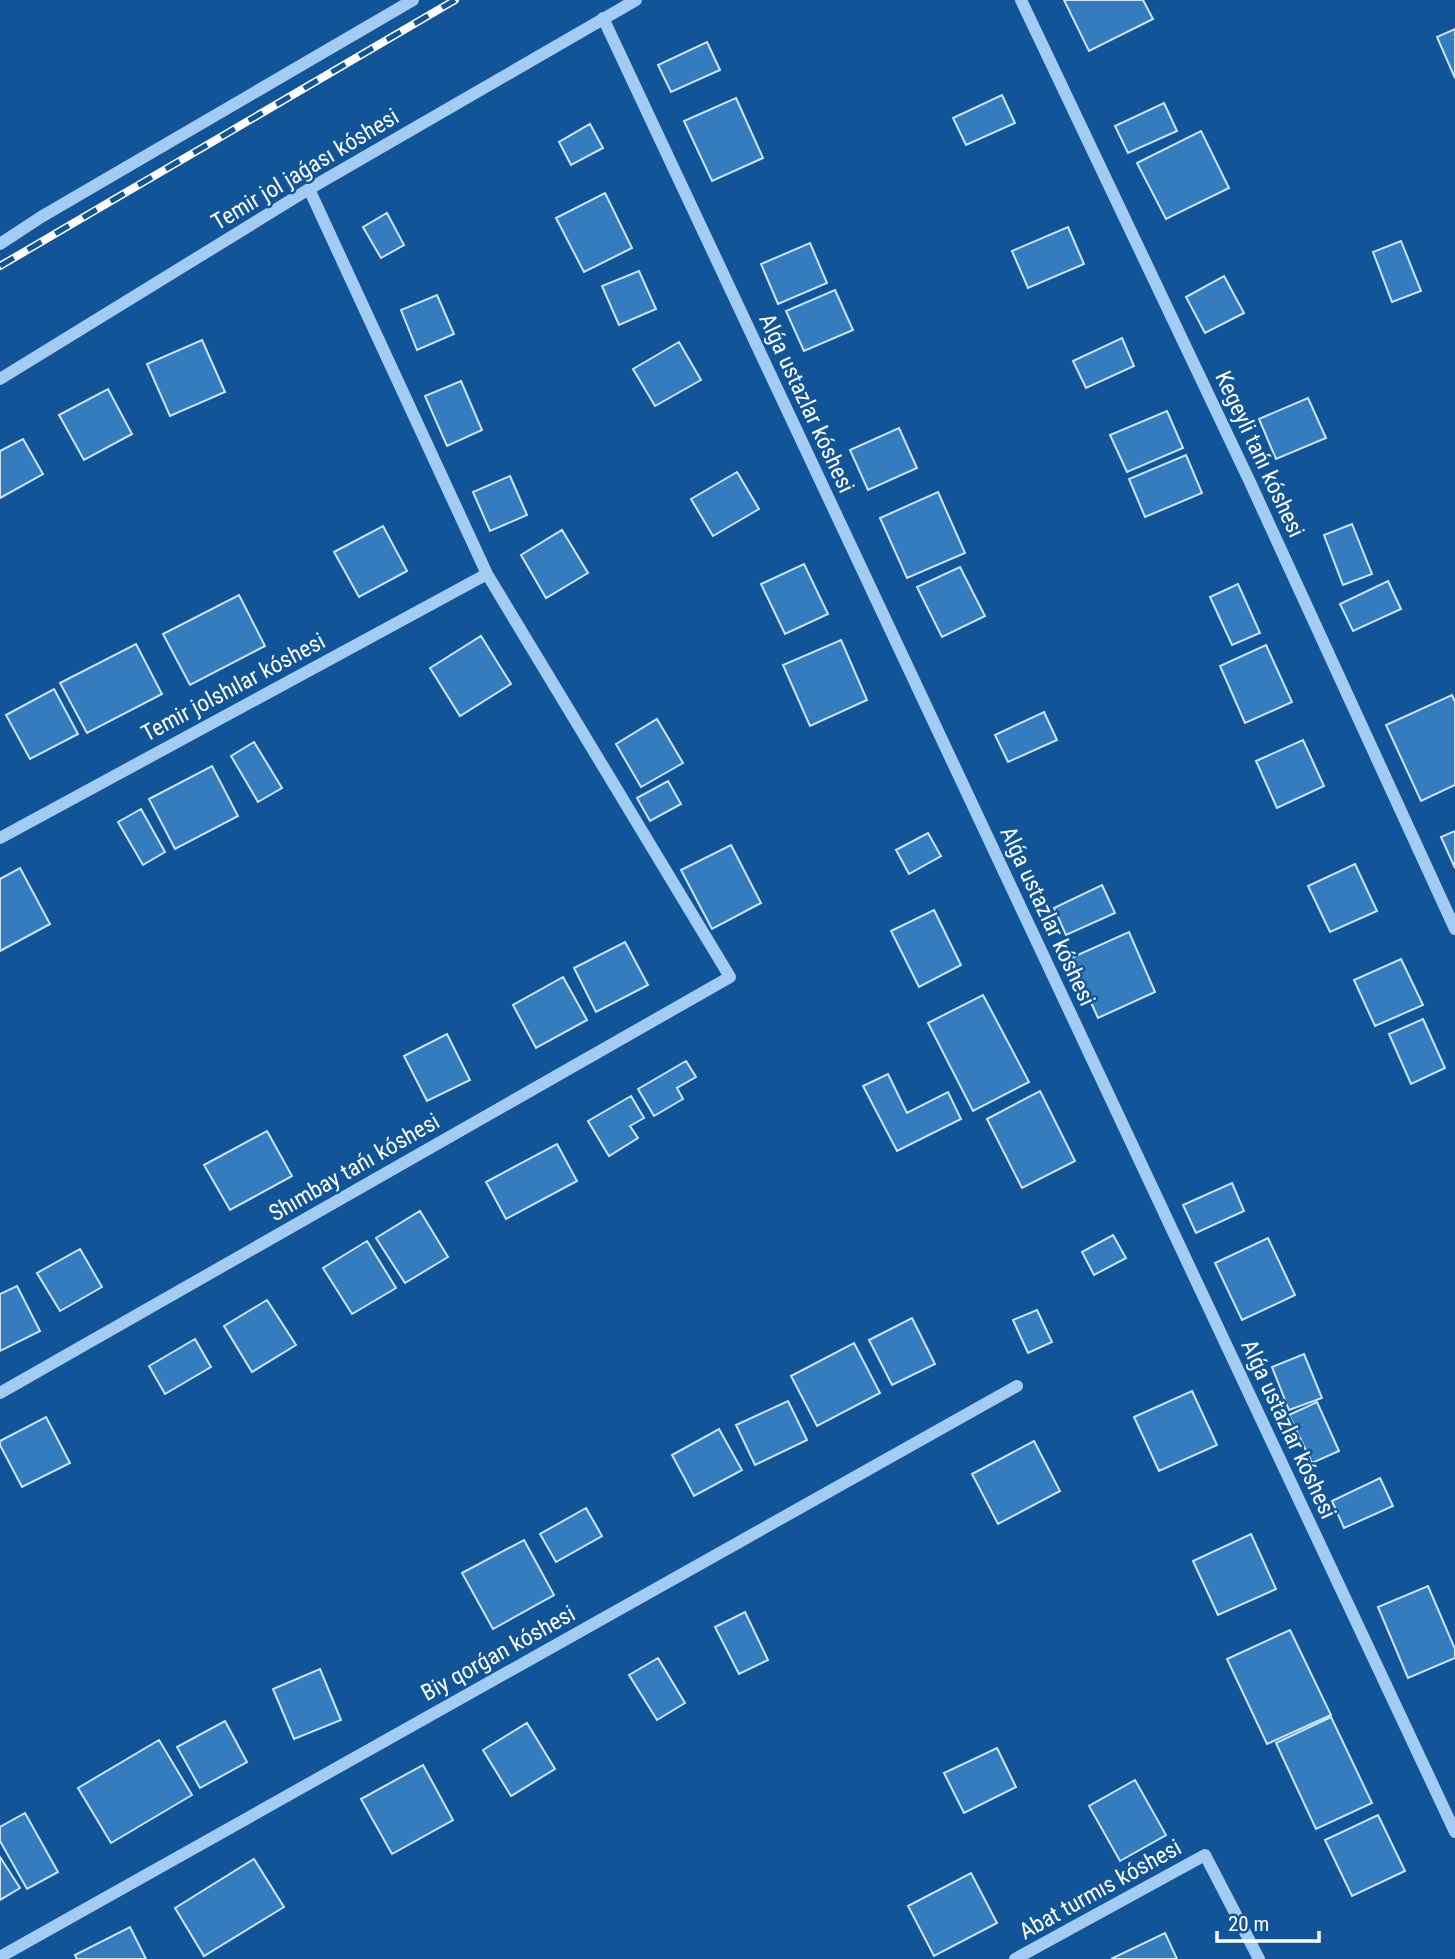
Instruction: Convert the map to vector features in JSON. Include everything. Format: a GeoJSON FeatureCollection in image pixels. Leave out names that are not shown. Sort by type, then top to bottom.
{"type":"FeatureCollection","features":[{"type":"Feature","properties":{"kind":"street"},"geometry":{"type":"LineString","coordinates":[[0,244],[41,217],[413,0]]}},
{"type":"Feature","properties":{"kind":"street","name":"Temir jol jaǵası kóshesi"},"geometry":{"type":"LineString","coordinates":[[0,379],[309,189],[636,0]]}},
{"type":"Feature","properties":{"kind":"street","name":"Kegeyli tańı kóshesi"},"geometry":{"type":"LineString","coordinates":[[1021,0],[1249,480],[1455,929]]}},
{"type":"Feature","properties":{"kind":"street","name":"Alǵa ustazlar kóshesi"},"geometry":{"type":"LineString","coordinates":[[603,18],[1455,1832]]}},
{"type":"Feature","properties":{"kind":"street"},"geometry":{"type":"LineString","coordinates":[[309,189],[487,574]]}},
{"type":"Feature","properties":{"kind":"street","name":"Temir jolshılar kóshesi"},"geometry":{"type":"LineString","coordinates":[[0,838],[487,574]]}},
{"type":"Feature","properties":{"kind":"street","name":"Shımbay tańı kóshesi"},"geometry":{"type":"LineString","coordinates":[[0,1393],[730,977],[487,574]]}},
{"type":"Feature","properties":{"kind":"street","name":"Biy qorǵan kóshesi"},"geometry":{"type":"LineString","coordinates":[[0,1957],[1017,1386]]}},
{"type":"Feature","properties":{"kind":"street","name":"Abat turmıs kóshesi"},"geometry":{"type":"LineString","coordinates":[[1016,1959],[1205,1855],[1259,1959]]}},
{"type":"Feature","properties":{"kind":"building"},"geometry":{"type":"Polygon","coordinates":[[[1064,0],[1143,0],[1153,19],[1089,51],[1064,0]]]}},
{"type":"Feature","properties":{"kind":"building"},"geometry":{"type":"Polygon","coordinates":[[[1455,29],[1455,78],[1437,37],[1455,29]]]}},
{"type":"Feature","properties":{"kind":"building"},"geometry":{"type":"Polygon","coordinates":[[[707,42],[720,70],[671,92],[658,65],[707,42]]]}},
{"type":"Feature","properties":{"kind":"building"},"geometry":{"type":"Polygon","coordinates":[[[1002,95],[1015,123],[966,145],[953,118],[1002,95]]]}},
{"type":"Feature","properties":{"kind":"building"},"geometry":{"type":"Polygon","coordinates":[[[736,98],[763,158],[712,181],[684,121],[736,98]]]}},
{"type":"Feature","properties":{"kind":"building"},"geometry":{"type":"Polygon","coordinates":[[[1164,103],[1177,131],[1128,153],[1115,126],[1164,103]]]}},
{"type":"Feature","properties":{"kind":"building"},"geometry":{"type":"Polygon","coordinates":[[[590,124],[603,148],[571,165],[559,142],[590,124]]]}},
{"type":"Feature","properties":{"kind":"building"},"geometry":{"type":"Polygon","coordinates":[[[1201,131],[1229,188],[1166,219],[1137,163],[1201,131]]]}},
{"type":"Feature","properties":{"kind":"building"},"geometry":{"type":"Polygon","coordinates":[[[605,193],[632,248],[584,272],[556,218],[605,193]]]}},
{"type":"Feature","properties":{"kind":"building"},"geometry":{"type":"Polygon","coordinates":[[[387,213],[404,245],[381,258],[363,227],[387,213]]]}},
{"type":"Feature","properties":{"kind":"building"},"geometry":{"type":"Polygon","coordinates":[[[1068,227],[1084,264],[1028,288],[1012,251],[1068,227]]]}},
{"type":"Feature","properties":{"kind":"building"},"geometry":{"type":"Polygon","coordinates":[[[1401,241],[1421,291],[1392,302],[1373,252],[1401,241]]]}},
{"type":"Feature","properties":{"kind":"building"},"geometry":{"type":"Polygon","coordinates":[[[810,243],[827,283],[778,304],[761,264],[810,243]]]}},
{"type":"Feature","properties":{"kind":"building"},"geometry":{"type":"Polygon","coordinates":[[[639,271],[656,309],[619,325],[602,286],[639,271]]]}},
{"type":"Feature","properties":{"kind":"building"},"geometry":{"type":"Polygon","coordinates":[[[1224,276],[1244,313],[1205,333],[1186,297],[1224,276]]]}},
{"type":"Feature","properties":{"kind":"building"},"geometry":{"type":"Polygon","coordinates":[[[835,290],[853,330],[804,351],[786,311],[835,290]]]}},
{"type":"Feature","properties":{"kind":"building"},"geometry":{"type":"Polygon","coordinates":[[[437,295],[454,334],[417,350],[401,310],[437,295]]]}},
{"type":"Feature","properties":{"kind":"building"},"geometry":{"type":"Polygon","coordinates":[[[1122,338],[1134,366],[1086,388],[1073,361],[1122,338]]]}},
{"type":"Feature","properties":{"kind":"building"},"geometry":{"type":"Polygon","coordinates":[[[202,340],[225,392],[170,416],[147,364],[202,340]]]}},
{"type":"Feature","properties":{"kind":"building"},"geometry":{"type":"Polygon","coordinates":[[[679,342],[701,380],[655,406],[633,369],[679,342]]]}},
{"type":"Feature","properties":{"kind":"building"},"geometry":{"type":"Polygon","coordinates":[[[461,381],[482,430],[447,446],[425,396],[461,381]]]}},
{"type":"Feature","properties":{"kind":"building"},"geometry":{"type":"Polygon","coordinates":[[[108,389],[132,434],[84,460],[59,415],[108,389]]]}},
{"type":"Feature","properties":{"kind":"building"},"geometry":{"type":"Polygon","coordinates":[[[1308,398],[1326,438],[1276,459],[1259,419],[1308,398]]]}},
{"type":"Feature","properties":{"kind":"building"},"geometry":{"type":"Polygon","coordinates":[[[1167,411],[1183,448],[1127,472],[1110,435],[1167,411]]]}},
{"type":"Feature","properties":{"kind":"building"},"geometry":{"type":"Polygon","coordinates":[[[899,428],[917,468],[868,490],[850,450],[899,428]]]}},
{"type":"Feature","properties":{"kind":"building"},"geometry":{"type":"Polygon","coordinates":[[[23,439],[43,474],[0,498],[0,451],[23,439]]]}},
{"type":"Feature","properties":{"kind":"building"},"geometry":{"type":"Polygon","coordinates":[[[1186,455],[1202,493],[1145,517],[1129,479],[1186,455]]]}},
{"type":"Feature","properties":{"kind":"building"},"geometry":{"type":"Polygon","coordinates":[[[737,472],[759,509],[713,536],[691,499],[737,472]]]}},
{"type":"Feature","properties":{"kind":"building"},"geometry":{"type":"Polygon","coordinates":[[[510,476],[527,515],[490,531],[473,492],[510,476]]]}},
{"type":"Feature","properties":{"kind":"building"},"geometry":{"type":"Polygon","coordinates":[[[938,492],[965,553],[907,578],[880,518],[938,492]]]}},
{"type":"Feature","properties":{"kind":"building"},"geometry":{"type":"Polygon","coordinates":[[[1352,524],[1372,574],[1343,585],[1324,535],[1352,524]]]}},
{"type":"Feature","properties":{"kind":"building"},"geometry":{"type":"Polygon","coordinates":[[[383,526],[407,571],[359,597],[334,552],[383,526]]]}},
{"type":"Feature","properties":{"kind":"building"},"geometry":{"type":"Polygon","coordinates":[[[562,530],[588,573],[546,598],[521,555],[562,530]]]}},
{"type":"Feature","properties":{"kind":"building"},"geometry":{"type":"Polygon","coordinates":[[[804,564],[828,614],[785,634],[761,584],[804,564]]]}},
{"type":"Feature","properties":{"kind":"building"},"geometry":{"type":"Polygon","coordinates":[[[960,567],[985,616],[942,637],[917,587],[960,567]]]}},
{"type":"Feature","properties":{"kind":"building"},"geometry":{"type":"Polygon","coordinates":[[[1388,581],[1401,609],[1353,631],[1340,604],[1388,581]]]}},
{"type":"Feature","properties":{"kind":"building"},"geometry":{"type":"Polygon","coordinates":[[[1238,584],[1260,633],[1232,645],[1210,597],[1238,584]]]}},
{"type":"Feature","properties":{"kind":"building"},"geometry":{"type":"Polygon","coordinates":[[[239,595],[265,646],[190,685],[163,634],[239,595]]]}},
{"type":"Feature","properties":{"kind":"building"},"geometry":{"type":"Polygon","coordinates":[[[481,636],[511,684],[460,716],[430,668],[481,636]]]}},
{"type":"Feature","properties":{"kind":"building"},"geometry":{"type":"Polygon","coordinates":[[[841,640],[867,700],[810,726],[783,665],[841,640]]]}},
{"type":"Feature","properties":{"kind":"building"},"geometry":{"type":"Polygon","coordinates":[[[136,644],[162,694],[87,733],[60,683],[136,644]]]}},
{"type":"Feature","properties":{"kind":"building"},"geometry":{"type":"Polygon","coordinates":[[[1266,645],[1292,702],[1245,723],[1220,666],[1266,645]]]}},
{"type":"Feature","properties":{"kind":"building"},"geometry":{"type":"Polygon","coordinates":[[[54,689],[78,734],[30,759],[6,715],[54,689]]]}},
{"type":"Feature","properties":{"kind":"building"},"geometry":{"type":"Polygon","coordinates":[[[1452,695],[1455,702],[1455,785],[1421,801],[1386,725],[1452,695]]]}},
{"type":"Feature","properties":{"kind":"building"},"geometry":{"type":"Polygon","coordinates":[[[1044,712],[1057,740],[1008,762],[995,735],[1044,712]]]}},
{"type":"Feature","properties":{"kind":"building"},"geometry":{"type":"Polygon","coordinates":[[[657,719],[683,763],[641,787],[616,744],[657,719]]]}},
{"type":"Feature","properties":{"kind":"building"},"geometry":{"type":"Polygon","coordinates":[[[1303,740],[1324,786],[1277,808],[1256,761],[1303,740]]]}},
{"type":"Feature","properties":{"kind":"building"},"geometry":{"type":"Polygon","coordinates":[[[254,742],[282,788],[258,802],[231,756],[254,742]]]}},
{"type":"Feature","properties":{"kind":"building"},"geometry":{"type":"Polygon","coordinates":[[[212,766],[238,816],[175,849],[149,799],[212,766]]]}},
{"type":"Feature","properties":{"kind":"building"},"geometry":{"type":"Polygon","coordinates":[[[668,781],[681,804],[650,821],[637,798],[668,781]]]}},
{"type":"Feature","properties":{"kind":"building"},"geometry":{"type":"Polygon","coordinates":[[[141,809],[165,852],[143,865],[118,822],[141,809]]]}},
{"type":"Feature","properties":{"kind":"building"},"geometry":{"type":"Polygon","coordinates":[[[1455,831],[1455,868],[1441,837],[1455,831]]]}},
{"type":"Feature","properties":{"kind":"building"},"geometry":{"type":"Polygon","coordinates":[[[928,833],[941,856],[909,874],[896,850],[928,833]]]}},
{"type":"Feature","properties":{"kind":"building"},"geometry":{"type":"Polygon","coordinates":[[[731,845],[761,903],[712,929],[681,870],[731,845]]]}},
{"type":"Feature","properties":{"kind":"building"},"geometry":{"type":"Polygon","coordinates":[[[1355,864],[1377,911],[1330,932],[1308,886],[1355,864]]]}},
{"type":"Feature","properties":{"kind":"building"},"geometry":{"type":"Polygon","coordinates":[[[20,868],[50,924],[0,951],[0,879],[20,868]]]}},
{"type":"Feature","properties":{"kind":"building"},"geometry":{"type":"Polygon","coordinates":[[[1102,885],[1115,913],[1066,935],[1054,908],[1102,885]]]}},
{"type":"Feature","properties":{"kind":"building"},"geometry":{"type":"Polygon","coordinates":[[[934,910],[961,965],[919,987],[891,931],[934,910]]]}},
{"type":"Feature","properties":{"kind":"building"},"geometry":{"type":"Polygon","coordinates":[[[1129,932],[1155,992],[1098,1018],[1071,958],[1129,932]]]}},
{"type":"Feature","properties":{"kind":"building"},"geometry":{"type":"Polygon","coordinates":[[[625,942],[648,985],[596,1012],[574,968],[625,942]]]}},
{"type":"Feature","properties":{"kind":"building"},"geometry":{"type":"Polygon","coordinates":[[[1401,959],[1423,1005],[1375,1026],[1354,980],[1401,959]]]}},
{"type":"Feature","properties":{"kind":"building"},"geometry":{"type":"Polygon","coordinates":[[[563,977],[587,1020],[536,1048],[513,1005],[563,977]]]}},
{"type":"Feature","properties":{"kind":"building"},"geometry":{"type":"Polygon","coordinates":[[[983,995],[1029,1082],[973,1111],[928,1023],[983,995]]]}},
{"type":"Feature","properties":{"kind":"building"},"geometry":{"type":"Polygon","coordinates":[[[1423,1019],[1445,1068],[1411,1084],[1389,1034],[1423,1019]]]}},
{"type":"Feature","properties":{"kind":"building"},"geometry":{"type":"Polygon","coordinates":[[[447,1034],[470,1080],[427,1101],[404,1056],[447,1034]]]}},
{"type":"Feature","properties":{"kind":"building"},"geometry":{"type":"Polygon","coordinates":[[[686,1061],[696,1077],[677,1088],[683,1099],[654,1116],[638,1089],[686,1061]]]}},
{"type":"Feature","properties":{"kind":"building"},"geometry":{"type":"Polygon","coordinates":[[[888,1074],[907,1113],[948,1092],[961,1119],[897,1151],[863,1086],[888,1074]]]}},
{"type":"Feature","properties":{"kind":"building"},"geometry":{"type":"Polygon","coordinates":[[[1040,1091],[1075,1161],[1022,1188],[987,1119],[1040,1091]]]}},
{"type":"Feature","properties":{"kind":"building"},"geometry":{"type":"Polygon","coordinates":[[[631,1096],[644,1118],[630,1126],[638,1138],[609,1156],[588,1121],[631,1096]]]}},
{"type":"Feature","properties":{"kind":"building"},"geometry":{"type":"Polygon","coordinates":[[[267,1131],[292,1176],[230,1210],[204,1165],[267,1131]]]}},
{"type":"Feature","properties":{"kind":"building"},"geometry":{"type":"Polygon","coordinates":[[[557,1144],[577,1181],[506,1219],[486,1182],[557,1144]]]}},
{"type":"Feature","properties":{"kind":"building"},"geometry":{"type":"Polygon","coordinates":[[[1232,1183],[1244,1211],[1196,1233],[1183,1205],[1232,1183]]]}},
{"type":"Feature","properties":{"kind":"building"},"geometry":{"type":"Polygon","coordinates":[[[420,1211],[448,1257],[405,1283],[376,1238],[420,1211]]]}},
{"type":"Feature","properties":{"kind":"building"},"geometry":{"type":"Polygon","coordinates":[[[1113,1235],[1126,1258],[1094,1275],[1082,1252],[1113,1235]]]}},
{"type":"Feature","properties":{"kind":"building"},"geometry":{"type":"Polygon","coordinates":[[[1268,1238],[1295,1295],[1242,1320],[1215,1263],[1268,1238]]]}},
{"type":"Feature","properties":{"kind":"building"},"geometry":{"type":"Polygon","coordinates":[[[367,1241],[396,1288],[352,1314],[323,1268],[367,1241]]]}},
{"type":"Feature","properties":{"kind":"building"},"geometry":{"type":"Polygon","coordinates":[[[80,1249],[102,1287],[60,1311],[37,1273],[80,1249]]]}},
{"type":"Feature","properties":{"kind":"building"},"geometry":{"type":"Polygon","coordinates":[[[17,1286],[40,1331],[0,1351],[0,1294],[17,1286]]]}},
{"type":"Feature","properties":{"kind":"building"},"geometry":{"type":"Polygon","coordinates":[[[267,1300],[296,1345],[252,1372],[224,1326],[267,1300]]]}},
{"type":"Feature","properties":{"kind":"building"},"geometry":{"type":"Polygon","coordinates":[[[1037,1310],[1052,1342],[1028,1353],[1013,1320],[1037,1310]]]}},
{"type":"Feature","properties":{"kind":"building"},"geometry":{"type":"Polygon","coordinates":[[[912,1318],[935,1364],[892,1385],[869,1340],[912,1318]]]}},
{"type":"Feature","properties":{"kind":"building"},"geometry":{"type":"Polygon","coordinates":[[[195,1339],[211,1367],[165,1394],[149,1366],[195,1339]]]}},
{"type":"Feature","properties":{"kind":"building"},"geometry":{"type":"Polygon","coordinates":[[[854,1343],[880,1393],[817,1426],[791,1376],[854,1343]]]}},
{"type":"Feature","properties":{"kind":"building"},"geometry":{"type":"Polygon","coordinates":[[[1304,1354],[1322,1398],[1289,1410],[1272,1367],[1304,1354]]]}},
{"type":"Feature","properties":{"kind":"building"},"geometry":{"type":"Polygon","coordinates":[[[1192,1391],[1217,1445],[1159,1471],[1134,1417],[1192,1391]]]}},
{"type":"Feature","properties":{"kind":"building"},"geometry":{"type":"Polygon","coordinates":[[[788,1401],[807,1440],[755,1465],[736,1425],[788,1401]]]}},
{"type":"Feature","properties":{"kind":"building"},"geometry":{"type":"Polygon","coordinates":[[[1317,1402],[1339,1451],[1312,1463],[1289,1415],[1317,1402]]]}},
{"type":"Feature","properties":{"kind":"building"},"geometry":{"type":"Polygon","coordinates":[[[46,1417],[70,1463],[22,1487],[0,1441],[46,1417]]]}},
{"type":"Feature","properties":{"kind":"building"},"geometry":{"type":"Polygon","coordinates":[[[719,1429],[742,1470],[694,1496],[672,1455],[719,1429]]]}},
{"type":"Feature","properties":{"kind":"building"},"geometry":{"type":"Polygon","coordinates":[[[1034,1441],[1060,1491],[998,1524],[972,1474],[1034,1441]]]}},
{"type":"Feature","properties":{"kind":"building"},"geometry":{"type":"Polygon","coordinates":[[[1380,1478],[1393,1506],[1344,1528],[1332,1501],[1380,1478]]]}},
{"type":"Feature","properties":{"kind":"building"},"geometry":{"type":"Polygon","coordinates":[[[586,1508],[602,1536],[556,1562],[540,1534],[586,1508]]]}},
{"type":"Feature","properties":{"kind":"building"},"geometry":{"type":"Polygon","coordinates":[[[1251,1534],[1276,1589],[1218,1615],[1193,1561],[1251,1534]]]}},
{"type":"Feature","properties":{"kind":"building"},"geometry":{"type":"Polygon","coordinates":[[[524,1540],[554,1595],[493,1629],[462,1573],[524,1540]]]}},
{"type":"Feature","properties":{"kind":"building"},"geometry":{"type":"Polygon","coordinates":[[[1428,1586],[1455,1649],[1455,1658],[1408,1678],[1378,1607],[1428,1586]]]}},
{"type":"Feature","properties":{"kind":"building"},"geometry":{"type":"Polygon","coordinates":[[[745,1612],[768,1660],[739,1674],[715,1627],[745,1612]]]}},
{"type":"Feature","properties":{"kind":"building"},"geometry":{"type":"Polygon","coordinates":[[[1290,1630],[1331,1715],[1267,1744],[1227,1659],[1290,1630]]]}},
{"type":"Feature","properties":{"kind":"building"},"geometry":{"type":"Polygon","coordinates":[[[658,1658],[685,1703],[657,1720],[629,1675],[658,1658]]]}},
{"type":"Feature","properties":{"kind":"building"},"geometry":{"type":"Polygon","coordinates":[[[320,1669],[341,1720],[294,1739],[273,1689],[320,1669]]]}},
{"type":"Feature","properties":{"kind":"building"},"geometry":{"type":"Polygon","coordinates":[[[1331,1717],[1372,1803],[1316,1829],[1276,1743],[1331,1717]]]}},
{"type":"Feature","properties":{"kind":"building"},"geometry":{"type":"Polygon","coordinates":[[[225,1721],[247,1762],[200,1788],[177,1747],[225,1721]]]}},
{"type":"Feature","properties":{"kind":"building"},"geometry":{"type":"Polygon","coordinates":[[[527,1723],[555,1769],[511,1796],[483,1750],[527,1723]]]}},
{"type":"Feature","properties":{"kind":"building"},"geometry":{"type":"Polygon","coordinates":[[[159,1740],[192,1795],[111,1843],[78,1788],[159,1740]]]}},
{"type":"Feature","properties":{"kind":"building"},"geometry":{"type":"Polygon","coordinates":[[[997,1748],[1016,1787],[964,1813],[944,1773],[997,1748]]]}},
{"type":"Feature","properties":{"kind":"building"},"geometry":{"type":"Polygon","coordinates":[[[423,1765],[453,1820],[392,1854],[361,1799],[423,1765]]]}},
{"type":"Feature","properties":{"kind":"building"},"geometry":{"type":"Polygon","coordinates":[[[1135,1780],[1166,1835],[1120,1861],[1089,1806],[1135,1780]]]}},
{"type":"Feature","properties":{"kind":"building"},"geometry":{"type":"Polygon","coordinates":[[[25,1813],[58,1872],[27,1889],[0,1841],[0,1827],[25,1813]]]}},
{"type":"Feature","properties":{"kind":"building"},"geometry":{"type":"Polygon","coordinates":[[[1378,1815],[1405,1871],[1352,1896],[1325,1840],[1378,1815]]]}},
{"type":"Feature","properties":{"kind":"building"},"geometry":{"type":"Polygon","coordinates":[[[0,1857],[20,1888],[0,1900],[0,1857]]]}},
{"type":"Feature","properties":{"kind":"building"},"geometry":{"type":"Polygon","coordinates":[[[254,1859],[284,1907],[204,1956],[175,1908],[254,1859]]]}},
{"type":"Feature","properties":{"kind":"building"},"geometry":{"type":"Polygon","coordinates":[[[971,1873],[997,1923],[934,1956],[908,1906],[971,1873]]]}},
{"type":"Feature","properties":{"kind":"building"},"geometry":{"type":"Polygon","coordinates":[[[130,1927],[146,1959],[77,1959],[75,1955],[130,1927]]]}},
{"type":"Feature","properties":{"kind":"building"},"geometry":{"type":"Polygon","coordinates":[[[1165,1933],[1177,1959],[1111,1959],[1165,1933]]]}},
{"type":"Feature","properties":{"kind":"railway"},"geometry":{"type":"LineString","coordinates":[[0,266],[455,0]]}}]}
